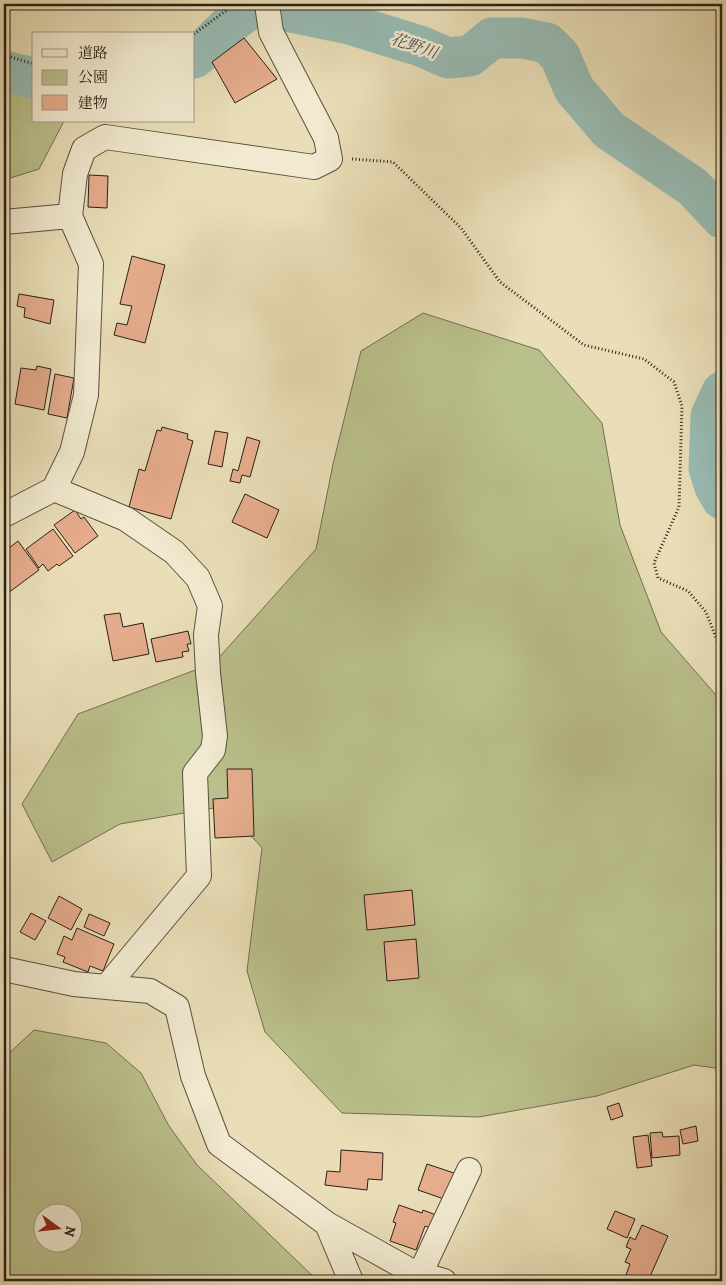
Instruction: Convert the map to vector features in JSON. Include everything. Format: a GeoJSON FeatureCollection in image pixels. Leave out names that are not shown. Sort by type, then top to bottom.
{"type":"FeatureCollection","features":[{"type":"Feature","properties":{"kind":"street"},"geometry":{"type":"LineString","coordinates":[[4,516],[54,489],[72,452],[86,395],[91,264],[70,216],[75,174],[84,149],[105,137],[314,167],[330,159],[326,138],[271,32],[266,4]]}},
{"type":"Feature","properties":{"kind":"street"},"geometry":{"type":"LineString","coordinates":[[4,222],[70,216]]}},
{"type":"Feature","properties":{"kind":"street"},"geometry":{"type":"LineString","coordinates":[[54,489],[126,519],[174,552],[198,578],[210,606],[206,635],[207,664],[216,736],[213,750],[196,773],[198,876],[107,986]]}},
{"type":"Feature","properties":{"kind":"street"},"geometry":{"type":"LineString","coordinates":[[4,969],[74,984],[150,991],[176,1007],[193,1076],[219,1144],[327,1224],[420,1274],[444,1281]]}},
{"type":"Feature","properties":{"kind":"street"},"geometry":{"type":"LineString","coordinates":[[420,1274],[469,1170]]}},
{"type":"Feature","properties":{"kind":"street"},"geometry":{"type":"LineString","coordinates":[[327,1224],[351,1281]]}},
{"type":"Feature","properties":{"kind":"path"},"geometry":{"type":"LineString","coordinates":[[195,33],[235,4]]}},
{"type":"Feature","properties":{"kind":"path"},"geometry":{"type":"LineString","coordinates":[[4,55],[32,63]]}},
{"type":"Feature","properties":{"kind":"path"},"geometry":{"type":"LineString","coordinates":[[330,159],[368,159],[393,162],[461,228],[500,282],[584,345],[644,359],[674,382],[682,406],[679,507],[654,563],[658,578],[688,591],[706,612],[722,653]]}},
{"type":"Feature","properties":{"kind":"green space"},"geometry":{"type":"Polygon","coordinates":[[[4,86],[32,93],[32,122],[63,122],[39,169],[4,180],[4,86]]]}},
{"type":"Feature","properties":{"kind":"green space"},"geometry":{"type":"Polygon","coordinates":[[[423,313],[539,350],[602,423],[620,525],[661,632],[722,702],[722,1069],[694,1065],[597,1096],[479,1117],[342,1113],[265,1032],[247,971],[262,848],[225,806],[120,824],[52,862],[22,804],[78,714],[214,663],[316,549],[333,464],[361,351],[423,313]]]}},
{"type":"Feature","properties":{"kind":"green space"},"geometry":{"type":"Polygon","coordinates":[[[34,1030],[106,1043],[141,1073],[169,1126],[197,1165],[318,1281],[4,1281],[4,1058],[34,1030]]]}},
{"type":"Feature","properties":{"kind":"building"},"geometry":{"type":"Polygon","coordinates":[[[244,38],[277,79],[235,103],[212,62],[244,38]]]}},
{"type":"Feature","properties":{"kind":"building"},"geometry":{"type":"Polygon","coordinates":[[[89,175],[108,176],[107,208],[88,207],[89,175]]]}},
{"type":"Feature","properties":{"kind":"building"},"geometry":{"type":"Polygon","coordinates":[[[132,256],[165,265],[145,343],[114,335],[117,323],[127,325],[132,306],[120,304],[132,256]]]}},
{"type":"Feature","properties":{"kind":"building"},"geometry":{"type":"Polygon","coordinates":[[[19,294],[54,300],[50,324],[24,317],[25,308],[17,306],[19,294]]]}},
{"type":"Feature","properties":{"kind":"building"},"geometry":{"type":"Polygon","coordinates":[[[37,366],[51,369],[44,410],[15,404],[21,368],[36,370],[37,366]]]}},
{"type":"Feature","properties":{"kind":"building"},"geometry":{"type":"Polygon","coordinates":[[[55,374],[74,378],[67,418],[48,414],[55,374]]]}},
{"type":"Feature","properties":{"kind":"building"},"geometry":{"type":"Polygon","coordinates":[[[162,427],[188,434],[187,439],[193,441],[171,519],[129,507],[139,469],[145,471],[157,430],[161,431],[162,427]]]}},
{"type":"Feature","properties":{"kind":"building"},"geometry":{"type":"Polygon","coordinates":[[[215,431],[228,433],[222,467],[208,464],[215,431]]]}},
{"type":"Feature","properties":{"kind":"building"},"geometry":{"type":"Polygon","coordinates":[[[247,437],[260,441],[250,477],[242,475],[240,483],[230,481],[233,469],[238,471],[247,437]]]}},
{"type":"Feature","properties":{"kind":"building"},"geometry":{"type":"Polygon","coordinates":[[[245,494],[279,510],[267,538],[232,522],[245,494]]]}},
{"type":"Feature","properties":{"kind":"building"},"geometry":{"type":"Polygon","coordinates":[[[75,510],[81,519],[84,517],[98,536],[75,553],[54,525],[75,510]]]}},
{"type":"Feature","properties":{"kind":"building"},"geometry":{"type":"Polygon","coordinates":[[[53,529],[73,556],[48,571],[43,564],[39,568],[26,549],[53,529]]]}},
{"type":"Feature","properties":{"kind":"building"},"geometry":{"type":"Polygon","coordinates":[[[18,541],[39,570],[4,596],[4,552],[18,541]]]}},
{"type":"Feature","properties":{"kind":"building"},"geometry":{"type":"Polygon","coordinates":[[[120,613],[123,627],[143,623],[149,654],[113,661],[104,615],[120,613]]]}},
{"type":"Feature","properties":{"kind":"building"},"geometry":{"type":"Polygon","coordinates":[[[188,631],[191,644],[187,644],[189,651],[182,652],[183,657],[156,662],[151,639],[188,631]]]}},
{"type":"Feature","properties":{"kind":"building"},"geometry":{"type":"Polygon","coordinates":[[[227,769],[252,769],[254,836],[215,838],[213,799],[228,798],[227,769]]]}},
{"type":"Feature","properties":{"kind":"building"},"geometry":{"type":"Polygon","coordinates":[[[412,890],[415,925],[367,930],[364,895],[412,890]]]}},
{"type":"Feature","properties":{"kind":"building"},"geometry":{"type":"Polygon","coordinates":[[[59,896],[82,909],[71,930],[48,918],[59,896]]]}},
{"type":"Feature","properties":{"kind":"building"},"geometry":{"type":"Polygon","coordinates":[[[31,913],[46,921],[35,940],[20,932],[31,913]]]}},
{"type":"Feature","properties":{"kind":"building"},"geometry":{"type":"Polygon","coordinates":[[[89,914],[110,923],[104,936],[84,927],[89,914]]]}},
{"type":"Feature","properties":{"kind":"building"},"geometry":{"type":"Polygon","coordinates":[[[77,928],[114,944],[103,971],[90,966],[88,972],[63,962],[65,957],[57,954],[64,936],[72,940],[77,928]]]}},
{"type":"Feature","properties":{"kind":"building"},"geometry":{"type":"Polygon","coordinates":[[[416,939],[419,978],[387,981],[384,942],[416,939]]]}},
{"type":"Feature","properties":{"kind":"building"},"geometry":{"type":"Polygon","coordinates":[[[619,1103],[623,1116],[611,1120],[607,1107],[619,1103]]]}},
{"type":"Feature","properties":{"kind":"building"},"geometry":{"type":"Polygon","coordinates":[[[696,1126],[698,1141],[683,1144],[680,1130],[696,1126]]]}},
{"type":"Feature","properties":{"kind":"building"},"geometry":{"type":"Polygon","coordinates":[[[662,1132],[663,1137],[679,1136],[680,1155],[652,1158],[650,1133],[662,1132]]]}},
{"type":"Feature","properties":{"kind":"building"},"geometry":{"type":"Polygon","coordinates":[[[648,1135],[652,1166],[637,1168],[633,1137],[648,1135]]]}},
{"type":"Feature","properties":{"kind":"building"},"geometry":{"type":"Polygon","coordinates":[[[341,1150],[383,1153],[382,1180],[368,1179],[367,1190],[325,1185],[327,1171],[340,1172],[341,1150]]]}},
{"type":"Feature","properties":{"kind":"building"},"geometry":{"type":"Polygon","coordinates":[[[427,1164],[454,1173],[444,1199],[418,1190],[427,1164]]]}},
{"type":"Feature","properties":{"kind":"building"},"geometry":{"type":"Polygon","coordinates":[[[399,1205],[422,1213],[423,1210],[436,1215],[431,1228],[425,1226],[416,1250],[390,1241],[396,1223],[393,1222],[399,1205]]]}},
{"type":"Feature","properties":{"kind":"building"},"geometry":{"type":"Polygon","coordinates":[[[615,1211],[635,1219],[627,1238],[607,1229],[615,1211]]]}},
{"type":"Feature","properties":{"kind":"building"},"geometry":{"type":"Polygon","coordinates":[[[642,1225],[668,1236],[648,1281],[640,1281],[626,1275],[630,1264],[625,1262],[631,1249],[626,1247],[630,1237],[635,1240],[642,1225]]]}},
{"type":"Feature","properties":{"kind":"waterway","name":"花野川"},"geometry":{"type":"LineString","coordinates":[[195,57],[233,21],[250,10],[261,6],[349,24],[420,46],[448,58],[470,56],[492,38],[522,38],[547,43],[560,56],[574,89],[609,130],[693,187],[722,218]]}},
{"type":"Feature","properties":{"kind":"waterway","name":"花野川"},"geometry":{"type":"LineString","coordinates":[[4,71],[32,78]]}},
{"type":"Feature","properties":{"kind":"waterway","name":"花野川"},"geometry":{"type":"LineString","coordinates":[[722,392],[711,416],[709,468],[715,487],[722,499]]}}]}
